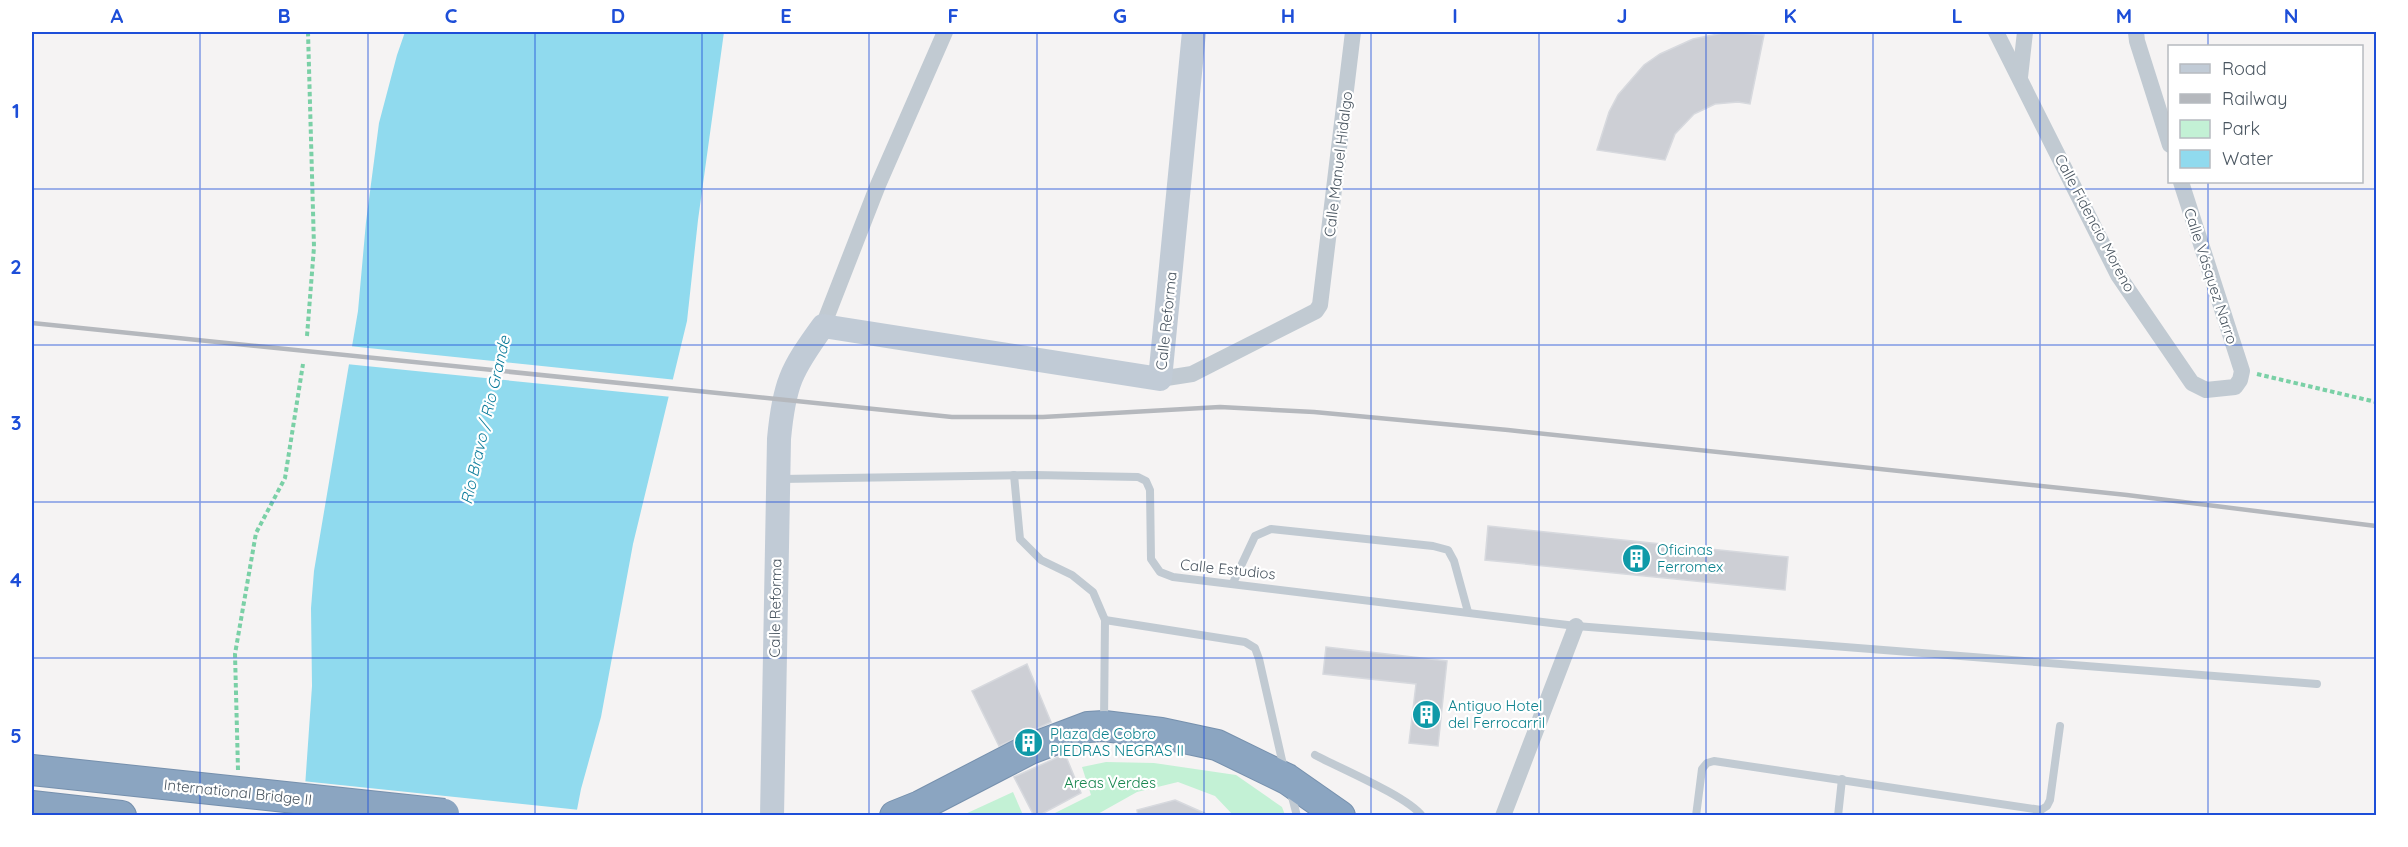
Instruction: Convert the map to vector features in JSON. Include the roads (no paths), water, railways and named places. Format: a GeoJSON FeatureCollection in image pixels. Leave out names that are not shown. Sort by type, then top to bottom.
{"type":"FeatureCollection","features":[{"type":"Feature","properties":{"kind":"highway"},"geometry":{"type":"LineString","coordinates":[[910,812],[1030,749],[1088,727],[1104,726],[1161,733],[1217,745],[1287,779],[1340,816]]}},
{"type":"Feature","properties":{"kind":"highway","name":"International Bridge II"},"geometry":{"type":"LineString","coordinates":[[32,770],[453,815]]}},
{"type":"Feature","properties":{"kind":"highway"},"geometry":{"type":"LineString","coordinates":[[32,806],[121,816]]}},
{"type":"Feature","properties":{"kind":"street"},"geometry":{"type":"LineString","coordinates":[[824,326],[878,185],[945,32]]}},
{"type":"Feature","properties":{"kind":"street","name":"Calle Reforma"},"geometry":{"type":"LineString","coordinates":[[772,816],[777,479],[783,400],[791,374],[824,326],[1160,379],[1194,32]]}},
{"type":"Feature","properties":{"kind":"street","name":"Calle Manuel Hidalgo"},"geometry":{"type":"LineString","coordinates":[[1160,379],[1192,374],[1316,311],[1323,296],[1353,32]]}},
{"type":"Feature","properties":{"kind":"street","name":"Calle Fidencio Moreno"},"geometry":{"type":"LineString","coordinates":[[1996,32],[2118,275],[2192,383],[2206,390],[2235,387],[2240,380],[2242,370]]}},
{"type":"Feature","properties":{"kind":"street"},"geometry":{"type":"LineString","coordinates":[[2020,77],[2025,32]]}},
{"type":"Feature","properties":{"kind":"street"},"geometry":{"type":"LineString","coordinates":[[2136,32],[2168,143]]}},
{"type":"Feature","properties":{"kind":"street","name":"Calle Vásquez Narro"},"geometry":{"type":"LineString","coordinates":[[2181,183],[2242,370]]}},
{"type":"Feature","properties":{"kind":"street"},"geometry":{"type":"LineString","coordinates":[[1503,816],[1576,626]]}},
{"type":"Feature","properties":{"kind":"lane","name":"Calle Estudios"},"geometry":{"type":"LineString","coordinates":[[777,479],[1014,475],[1138,477],[1146,481],[1150,490],[1151,559],[1160,572],[1173,577],[1576,626],[2317,684]]}},
{"type":"Feature","properties":{"kind":"lane"},"geometry":{"type":"LineString","coordinates":[[1014,475],[1020,539],[1041,560],[1072,575],[1093,592],[1105,620],[1104,726]]}},
{"type":"Feature","properties":{"kind":"lane"},"geometry":{"type":"LineString","coordinates":[[1233,583],[1255,536],[1271,529],[1433,546],[1448,550],[1454,561],[1468,612]]}},
{"type":"Feature","properties":{"kind":"lane"},"geometry":{"type":"LineString","coordinates":[[1105,620],[1245,642],[1255,648],[1297,816]]}},
{"type":"Feature","properties":{"kind":"lane"},"geometry":{"type":"LineString","coordinates":[[1696,816],[1701,769],[1707,763],[1714,761],[2041,810],[2050,800],[2060,726]]}},
{"type":"Feature","properties":{"kind":"lane"},"geometry":{"type":"LineString","coordinates":[[1315,755],[1403,800],[1417,809],[1422,816]]}},
{"type":"Feature","properties":{"kind":"lane"},"geometry":{"type":"LineString","coordinates":[[1838,816],[1842,779]]}},
{"type":"Feature","properties":{"kind":"water","name":"Río Bravo / Rio Grande"},"geometry":{"type":"Polygon","coordinates":[[[405,32],[724,32],[698,220],[687,321],[633,544],[601,717],[576,815],[303,816],[312,686],[311,608],[314,571],[358,311],[366,222],[379,123],[405,32]]]}},
{"type":"Feature","properties":{"kind":"railway"},"geometry":{"type":"LineString","coordinates":[[32,323],[952,417],[1043,417],[1220,407],[1314,412],[2127,495],[2376,526]]}},
{"type":"Feature","properties":{"kind":"place","name":"Oficinas Ferromex"},"geometry":{"type":"Point","coordinates":[1636,558]}},
{"type":"Feature","properties":{"kind":"place","name":"Antiguo Hotel del Ferrocarril"},"geometry":{"type":"Point","coordinates":[1427,714]}},
{"type":"Feature","properties":{"kind":"place","name":"Plaza de Cobro PIEDRAS NEGRAS II"},"geometry":{"type":"Point","coordinates":[1029,742]}},
{"type":"Feature","properties":{"kind":"park label","name":"Areas Verdes"},"geometry":{"type":"Point","coordinates":[1110,782]}}]}
